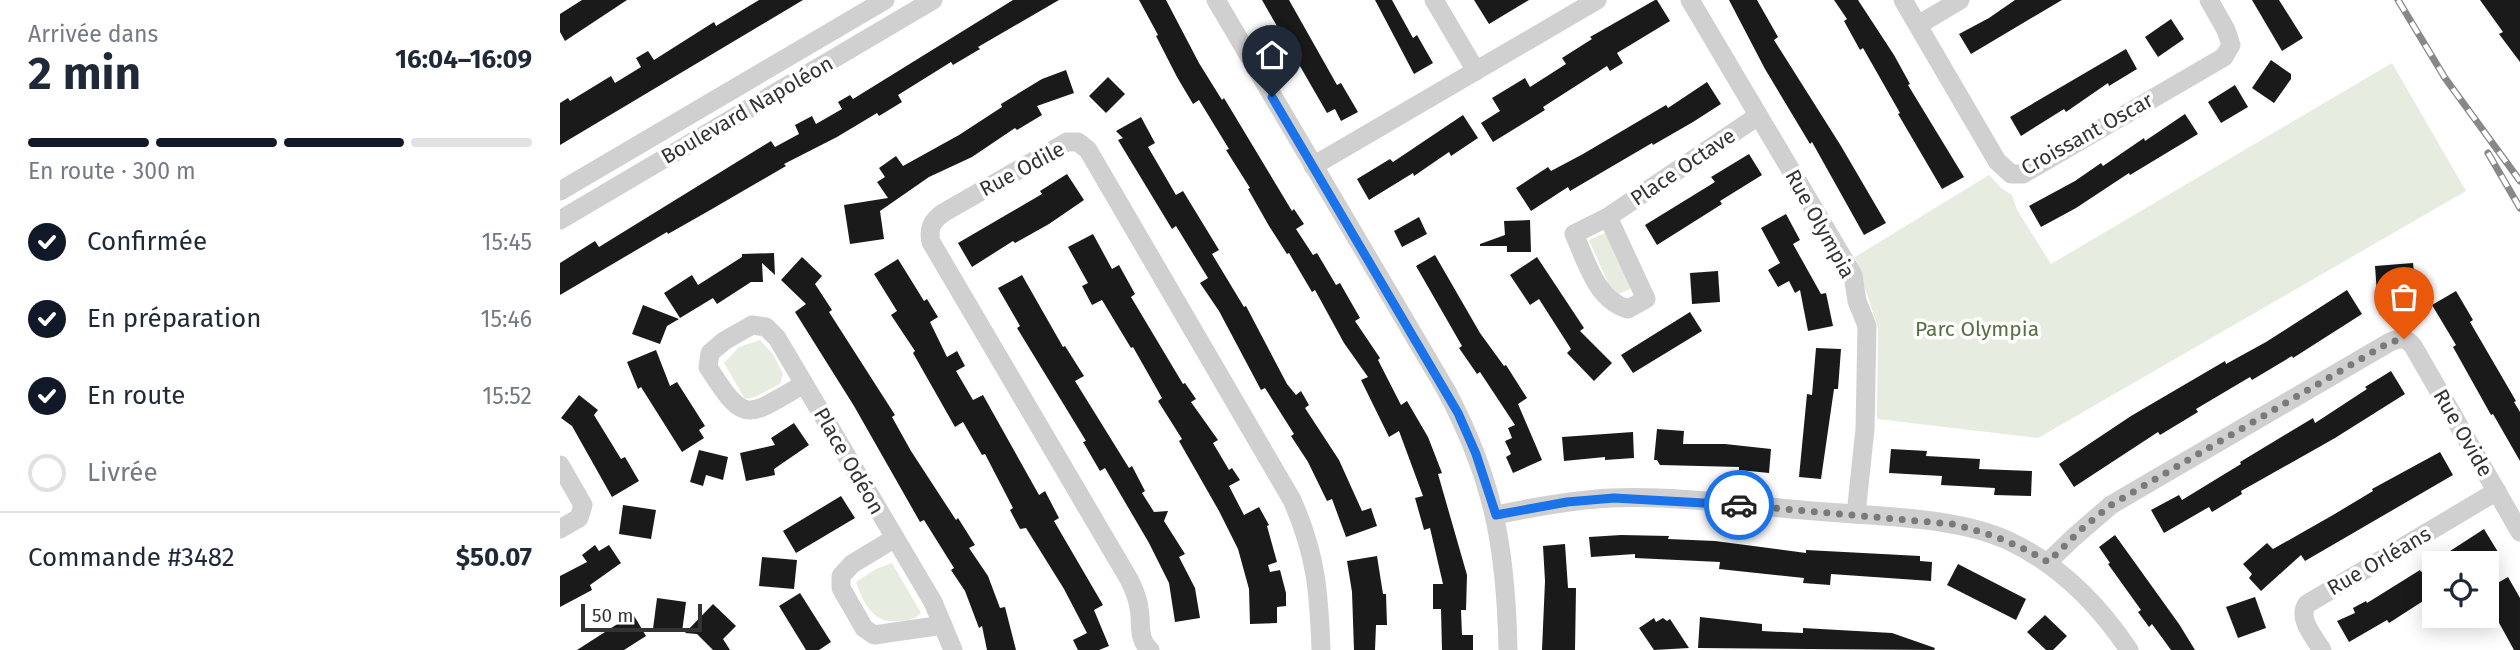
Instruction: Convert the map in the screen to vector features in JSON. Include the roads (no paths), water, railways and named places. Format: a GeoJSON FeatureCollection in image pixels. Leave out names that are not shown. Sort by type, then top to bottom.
{"type":"FeatureCollection","features":[{"type":"Feature","properties":{"kind":"street","name":"Boulevard Napoléon"},"geometry":{"type":"LineString","coordinates":[[560,191],[885,0]]}},
{"type":"Feature","properties":{"kind":"street","name":"Boulevard Napoléon"},"geometry":{"type":"LineString","coordinates":[[560,220],[904,7],[933,0]]}},
{"type":"Feature","properties":{"kind":"street"},"geometry":{"type":"LineString","coordinates":[[1216,0],[1458,413],[1476,454],[1496,515],[1507,588],[1508,650]]}},
{"type":"Feature","properties":{"kind":"street"},"geometry":{"type":"LineString","coordinates":[[1434,0],[1476,71]]}},
{"type":"Feature","properties":{"kind":"street"},"geometry":{"type":"LineString","coordinates":[[1313,166],[1597,0]]}},
{"type":"Feature","properties":{"kind":"street","name":"Rue Olympia"},"geometry":{"type":"LineString","coordinates":[[1690,0],[1853,275],[1857,301],[1867,326],[1865,429],[1856,514]]}},
{"type":"Feature","properties":{"kind":"street","name":"Croissant Oscar"},"geometry":{"type":"LineString","coordinates":[[1903,0],[1997,161],[2011,174],[2023,174],[2224,57],[2231,45],[2209,0]]}},
{"type":"Feature","properties":{"kind":"street"},"geometry":{"type":"LineString","coordinates":[[1918,24],[1959,0]]}},
{"type":"Feature","properties":{"kind":"street","name":"Place Octave"},"geometry":{"type":"LineString","coordinates":[[1608,217],[1646,299],[1628,309],[1615,305],[1604,297],[1574,234],[1608,217],[1758,117]]}},
{"type":"Feature","properties":{"kind":"street","name":"Rue Odile"},"geometry":{"type":"LineString","coordinates":[[1150,650],[1141,636],[1140,611],[1130,581],[931,242],[929,232],[933,221],[943,213],[1067,142],[1078,142],[1088,150],[1292,500],[1315,566],[1321,650]]}},
{"type":"Feature","properties":{"kind":"street","name":"Place Odéon"},"geometry":{"type":"LineString","coordinates":[[804,384],[755,411],[739,409],[728,399],[708,367],[710,353],[752,324],[766,327],[778,338],[933,602],[953,650]]}},
{"type":"Feature","properties":{"kind":"street","name":"Rue Ovide"},"geometry":{"type":"LineString","coordinates":[[2048,562],[2079,531],[2111,505],[2400,338],[2413,346],[2520,532]]}},
{"type":"Feature","properties":{"kind":"street"},"geometry":{"type":"LineString","coordinates":[[560,465],[583,505],[579,518],[560,529]]}},
{"type":"Feature","properties":{"kind":"street","name":"Rue Orléans"},"geometry":{"type":"LineString","coordinates":[[2322,650],[2304,617],[2303,610],[2307,604],[2497,491]]}},
{"type":"Feature","properties":{"kind":"street"},"geometry":{"type":"LineString","coordinates":[[1496,515],[1567,502],[1614,498],[1856,514],[1952,524],[1980,530],[2008,541],[2048,562],[2088,598],[2129,650]]}},
{"type":"Feature","properties":{"kind":"street","name":"Place Odéon"},"geometry":{"type":"LineString","coordinates":[[894,538],[852,564],[841,576],[841,588],[864,628],[874,635],[943,625]]}},
{"type":"Feature","properties":{"kind":"railway"},"geometry":{"type":"LineString","coordinates":[[2398,0],[2445,78],[2520,181]]}},
{"type":"Feature","properties":{"kind":"railway"},"geometry":{"type":"LineString","coordinates":[[2488,153],[2520,208]]}},
{"type":"Feature","properties":{"kind":"park label","name":"Parc Olympia"},"geometry":{"type":"Point","coordinates":[1977,329]}}]}
